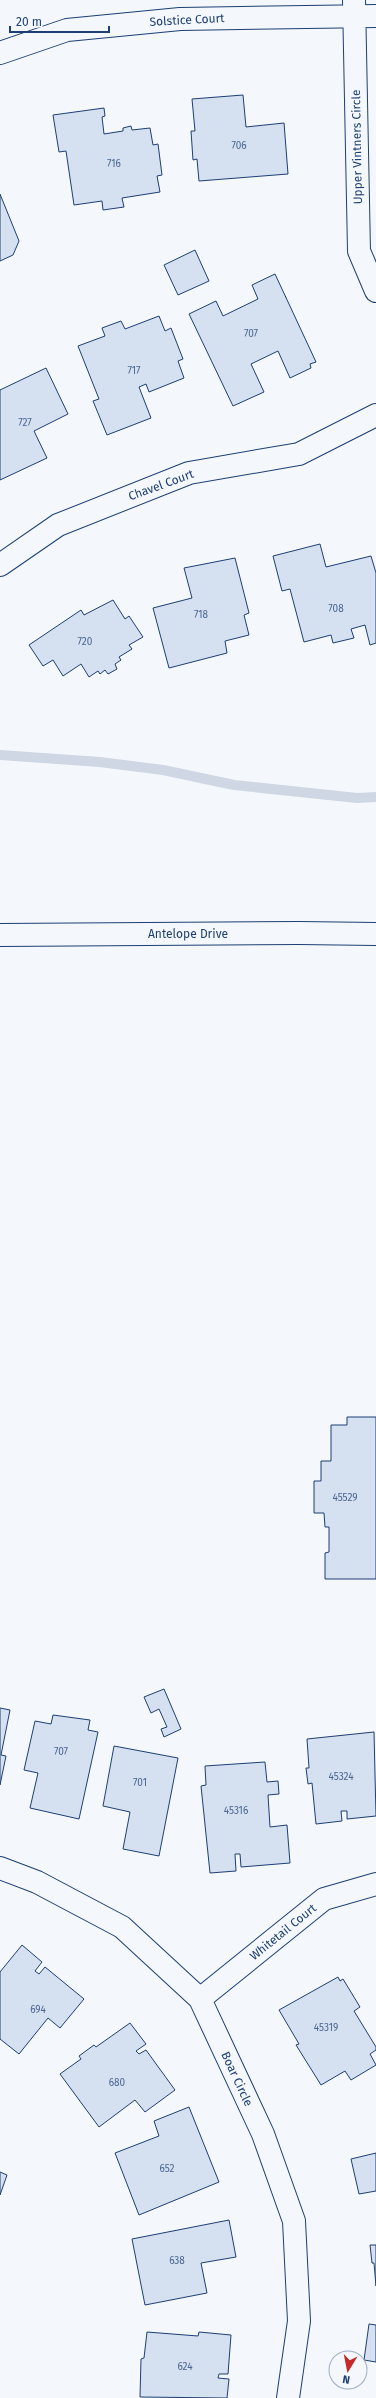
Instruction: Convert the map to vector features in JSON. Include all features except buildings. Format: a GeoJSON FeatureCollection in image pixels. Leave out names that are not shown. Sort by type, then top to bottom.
{"type":"FeatureCollection","features":[{"type":"Feature","properties":{"kind":"street","name":"Solstice Court"},"geometry":{"type":"LineString","coordinates":[[0,53],[74,29],[180,19],[354,8],[376,16]]}},
{"type":"Feature","properties":{"kind":"street","name":"Upper Vintners Circle"},"geometry":{"type":"LineString","coordinates":[[354,8],[359,251],[376,291]]}},
{"type":"Feature","properties":{"kind":"street","name":"Chavel Court"},"geometry":{"type":"LineString","coordinates":[[0,565],[58,526],[189,473],[299,454],[376,415]]}},
{"type":"Feature","properties":{"kind":"street","name":"Antelope Drive"},"geometry":{"type":"LineString","coordinates":[[0,935],[300,933],[376,934]]}},
{"type":"Feature","properties":{"kind":"street","name":"Boar Circle"},"geometry":{"type":"LineString","coordinates":[[0,1868],[36,1882],[122,1927],[200,1999],[263,2134],[294,2221],[299,2321],[288,2398]]}},
{"type":"Feature","properties":{"kind":"street","name":"Whitetail Court"},"geometry":{"type":"LineString","coordinates":[[200,1999],[324,1899],[376,1884]]}},
{"type":"Feature","properties":{"kind":"waterway"},"geometry":{"type":"LineString","coordinates":[[0,755],[100,762],[163,770],[234,785],[357,798],[376,797]]}}]}
